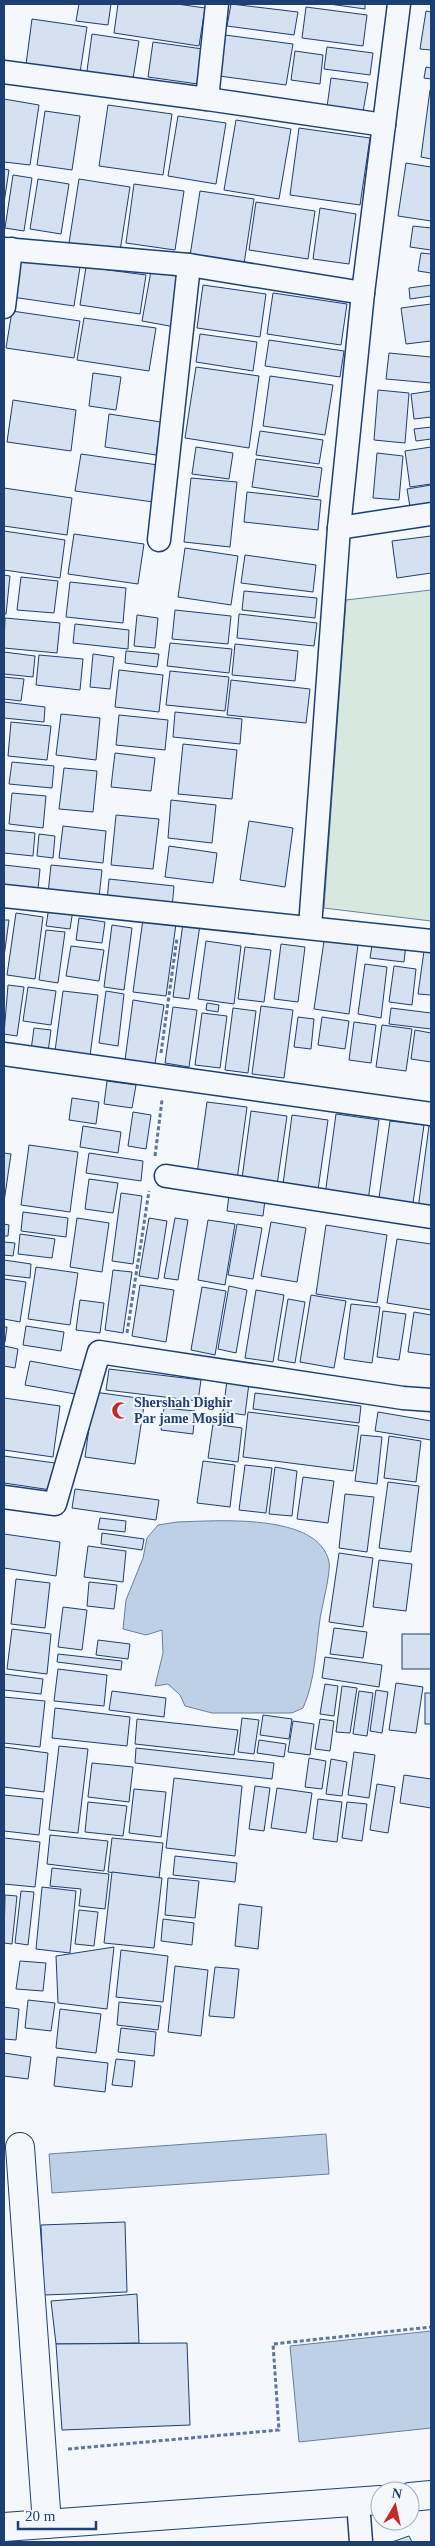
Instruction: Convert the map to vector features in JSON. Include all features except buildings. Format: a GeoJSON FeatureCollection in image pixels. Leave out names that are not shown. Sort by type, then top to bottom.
{"type":"FeatureCollection","features":[{"type":"Feature","properties":{"kind":"street"},"geometry":{"type":"LineString","coordinates":[[207,99],[217,4]]}},
{"type":"Feature","properties":{"kind":"street"},"geometry":{"type":"LineString","coordinates":[[310,927],[339,528],[363,293],[399,4]]}},
{"type":"Feature","properties":{"kind":"street"},"geometry":{"type":"LineString","coordinates":[[4,72],[384,125]]}},
{"type":"Feature","properties":{"kind":"street"},"geometry":{"type":"LineString","coordinates":[[4,307],[7,249],[189,265],[363,293]]}},
{"type":"Feature","properties":{"kind":"street"},"geometry":{"type":"LineString","coordinates":[[159,540],[189,265]]}},
{"type":"Feature","properties":{"kind":"street"},"geometry":{"type":"LineString","coordinates":[[339,528],[431,514]]}},
{"type":"Feature","properties":{"kind":"street"},"geometry":{"type":"LineString","coordinates":[[4,896],[431,941]]}},
{"type":"Feature","properties":{"kind":"street"},"geometry":{"type":"LineString","coordinates":[[4,1054],[431,1114]]}},
{"type":"Feature","properties":{"kind":"street"},"geometry":{"type":"LineString","coordinates":[[157,1174],[431,1217]]}},
{"type":"Feature","properties":{"kind":"street"},"geometry":{"type":"LineString","coordinates":[[4,1497],[55,1504],[99,1352],[403,1398],[431,1400]]}},
{"type":"Feature","properties":{"kind":"street"},"geometry":{"type":"LineString","coordinates":[[20,2147],[47,2524]]}},
{"type":"Feature","properties":{"kind":"street"},"geometry":{"type":"LineString","coordinates":[[4,2527],[369,2501],[361,2542]]}},
{"type":"Feature","properties":{"kind":"path"},"geometry":{"type":"LineString","coordinates":[[124,1356],[157,1174],[161,1076],[180,914]]}},
{"type":"Feature","properties":{"kind":"path"},"geometry":{"type":"LineString","coordinates":[[42,2452],[280,2430],[273,2344],[431,2327]]}},
{"type":"Feature","properties":{"kind":"shaded area"},"geometry":{"type":"Polygon","coordinates":[[[431,590],[431,921],[324,908],[346,600],[431,590]]]}},
{"type":"Feature","properties":{"kind":"water"},"geometry":{"type":"Polygon","coordinates":[[[239,1521],[264,1523],[287,1527],[306,1535],[321,1546],[329,1562],[329,1573],[320,1619],[313,1676],[303,1708],[292,1713],[212,1713],[185,1706],[180,1695],[168,1684],[155,1686],[163,1653],[162,1630],[146,1635],[123,1629],[126,1600],[143,1558],[147,1538],[158,1525],[177,1522],[239,1521]]]}},
{"type":"Feature","properties":{"kind":"water"},"geometry":{"type":"Polygon","coordinates":[[[326,2134],[329,2174],[52,2193],[49,2154],[326,2134]]]}},
{"type":"Feature","properties":{"kind":"water"},"geometry":{"type":"Polygon","coordinates":[[[431,2331],[431,2428],[299,2442],[290,2346],[431,2331]]]}},
{"type":"Feature","properties":{"kind":"place","name":"Shershah Dighir Par jame Mosjid"},"geometry":{"type":"Point","coordinates":[120,1410]}}]}
